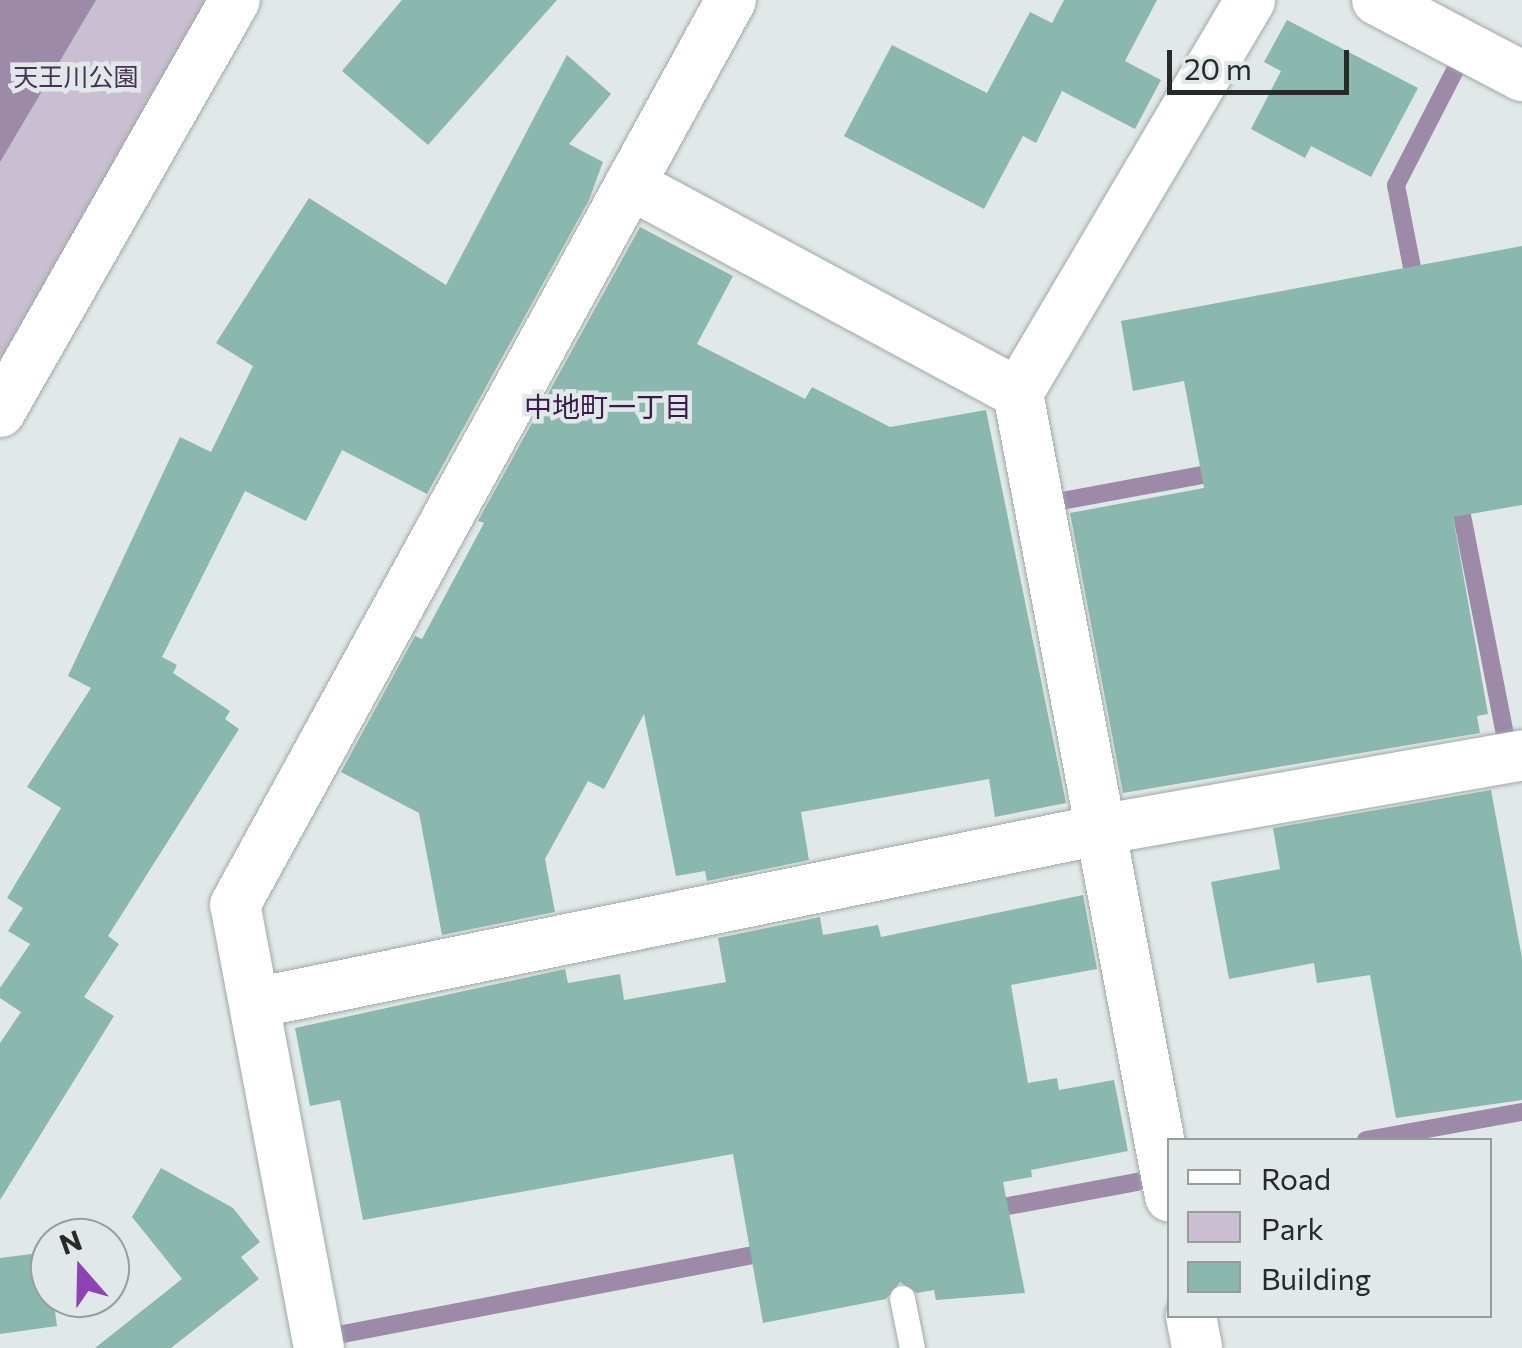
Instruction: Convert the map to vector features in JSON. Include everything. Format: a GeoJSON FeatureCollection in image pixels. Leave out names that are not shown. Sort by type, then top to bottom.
{"type":"FeatureCollection","features":[{"type":"Feature","properties":{"kind":"street"},"geometry":{"type":"LineString","coordinates":[[0,412],[235,0]]}},
{"type":"Feature","properties":{"kind":"street"},"geometry":{"type":"LineString","coordinates":[[319,1348],[235,905],[731,0]]}},
{"type":"Feature","properties":{"kind":"street"},"geometry":{"type":"LineString","coordinates":[[1167,1180],[1104,828],[1018,393],[1250,0]]}},
{"type":"Feature","properties":{"kind":"street"},"geometry":{"type":"LineString","coordinates":[[1377,0],[1522,76]]}},
{"type":"Feature","properties":{"kind":"street"},"geometry":{"type":"LineString","coordinates":[[630,184],[1018,393]]}},
{"type":"Feature","properties":{"kind":"street"},"geometry":{"type":"LineString","coordinates":[[255,1002],[1104,828],[1522,755]]}},
{"type":"Feature","properties":{"kind":"street"},"geometry":{"type":"LineString","coordinates":[[1191,1318],[1196,1348]]}},
{"type":"Feature","properties":{"kind":"lane"},"geometry":{"type":"LineString","coordinates":[[902,1298],[912,1348]]}},
{"type":"Feature","properties":{"kind":"green space","name":"天王川公園"},"geometry":{"type":"Polygon","coordinates":[[[0,0],[215,0],[0,362],[0,0]]]}},
{"type":"Feature","properties":{"kind":"shaded area"},"geometry":{"type":"Polygon","coordinates":[[[0,0],[96,0],[0,162],[0,0]]]}},
{"type":"Feature","properties":{"kind":"building"},"geometry":{"type":"Polygon","coordinates":[[[402,0],[557,0],[428,145],[342,71],[402,0]]]}},
{"type":"Feature","properties":{"kind":"building"},"geometry":{"type":"Polygon","coordinates":[[[1064,0],[1157,0],[1125,61],[1161,80],[1135,129],[1062,91],[1036,143],[1023,136],[984,209],[844,136],[892,45],[987,93],[1030,12],[1052,23],[1064,0]]]}},
{"type":"Feature","properties":{"kind":"building"},"geometry":{"type":"Polygon","coordinates":[[[1287,20],[1418,88],[1371,177],[1311,146],[1305,158],[1251,129],[1281,71],[1264,62],[1287,20]]]}},
{"type":"Feature","properties":{"kind":"building"},"geometry":{"type":"Polygon","coordinates":[[[567,55],[611,94],[569,144],[603,162],[589,200],[427,494],[342,450],[306,521],[245,491],[162,657],[177,665],[173,673],[230,711],[225,719],[239,729],[108,936],[119,944],[84,997],[114,1016],[0,1200],[0,1043],[21,1012],[0,998],[0,988],[30,944],[8,931],[23,908],[7,898],[61,808],[27,787],[91,688],[68,676],[180,437],[211,452],[253,366],[216,343],[309,198],[446,285],[567,55]]]}},
{"type":"Feature","properties":{"kind":"building"},"geometry":{"type":"Polygon","coordinates":[[[640,227],[733,276],[697,344],[805,399],[812,387],[890,427],[986,410],[1066,803],[995,817],[989,779],[801,812],[809,860],[707,881],[705,871],[676,876],[644,714],[604,789],[588,781],[545,859],[555,912],[442,935],[419,813],[341,772],[415,636],[422,639],[484,523],[478,521],[640,227]]]}},
{"type":"Feature","properties":{"kind":"building"},"geometry":{"type":"Polygon","coordinates":[[[1522,246],[1522,505],[1453,517],[1488,714],[1477,716],[1480,733],[1123,793],[1070,513],[1204,488],[1184,381],[1133,391],[1121,321],[1522,246]]]}},
{"type":"Feature","properties":{"kind":"building"},"geometry":{"type":"Polygon","coordinates":[[[1491,790],[1522,958],[1522,1100],[1396,1118],[1370,975],[1317,983],[1314,963],[1229,979],[1211,882],[1280,869],[1273,828],[1491,790]]]}},
{"type":"Feature","properties":{"kind":"building"},"geometry":{"type":"Polygon","coordinates":[[[1083,895],[1097,969],[1011,985],[1028,1083],[1057,1078],[1059,1090],[1114,1080],[1128,1151],[1031,1170],[1032,1177],[1003,1182],[1025,1293],[936,1300],[934,1290],[917,1293],[900,1282],[886,1299],[763,1323],[733,1154],[363,1220],[340,1100],[310,1106],[295,1028],[565,969],[568,983],[620,974],[624,1000],[726,982],[718,938],[820,917],[823,935],[878,925],[881,937],[1083,895]]]}},
{"type":"Feature","properties":{"kind":"building"},"geometry":{"type":"Polygon","coordinates":[[[161,1168],[233,1208],[260,1242],[241,1257],[259,1279],[171,1348],[95,1348],[182,1279],[132,1217],[161,1168]]]}},
{"type":"Feature","properties":{"kind":"building"},"geometry":{"type":"Polygon","coordinates":[[[30,1254],[30,1318],[56,1318],[57,1326],[0,1334],[0,1258],[30,1254]]]}},
{"type":"Feature","properties":{"kind":"waterway"},"geometry":{"type":"LineString","coordinates":[[1416,288],[1396,185],[1455,70]]}},
{"type":"Feature","properties":{"kind":"waterway"},"geometry":{"type":"LineString","coordinates":[[1067,500],[1224,471]]}},
{"type":"Feature","properties":{"kind":"waterway"},"geometry":{"type":"LineString","coordinates":[[1458,495],[1505,734]]}},
{"type":"Feature","properties":{"kind":"waterway"},"geometry":{"type":"LineString","coordinates":[[1377,1138],[1522,1112]]}},
{"type":"Feature","properties":{"kind":"waterway"},"geometry":{"type":"LineString","coordinates":[[987,1210],[1137,1182]]}},
{"type":"Feature","properties":{"kind":"waterway"},"geometry":{"type":"LineString","coordinates":[[343,1334],[775,1251]]}},
{"type":"Feature","properties":{"kind":"district","name":"中地町一丁目"},"geometry":{"type":"Point","coordinates":[608,406]}}]}
